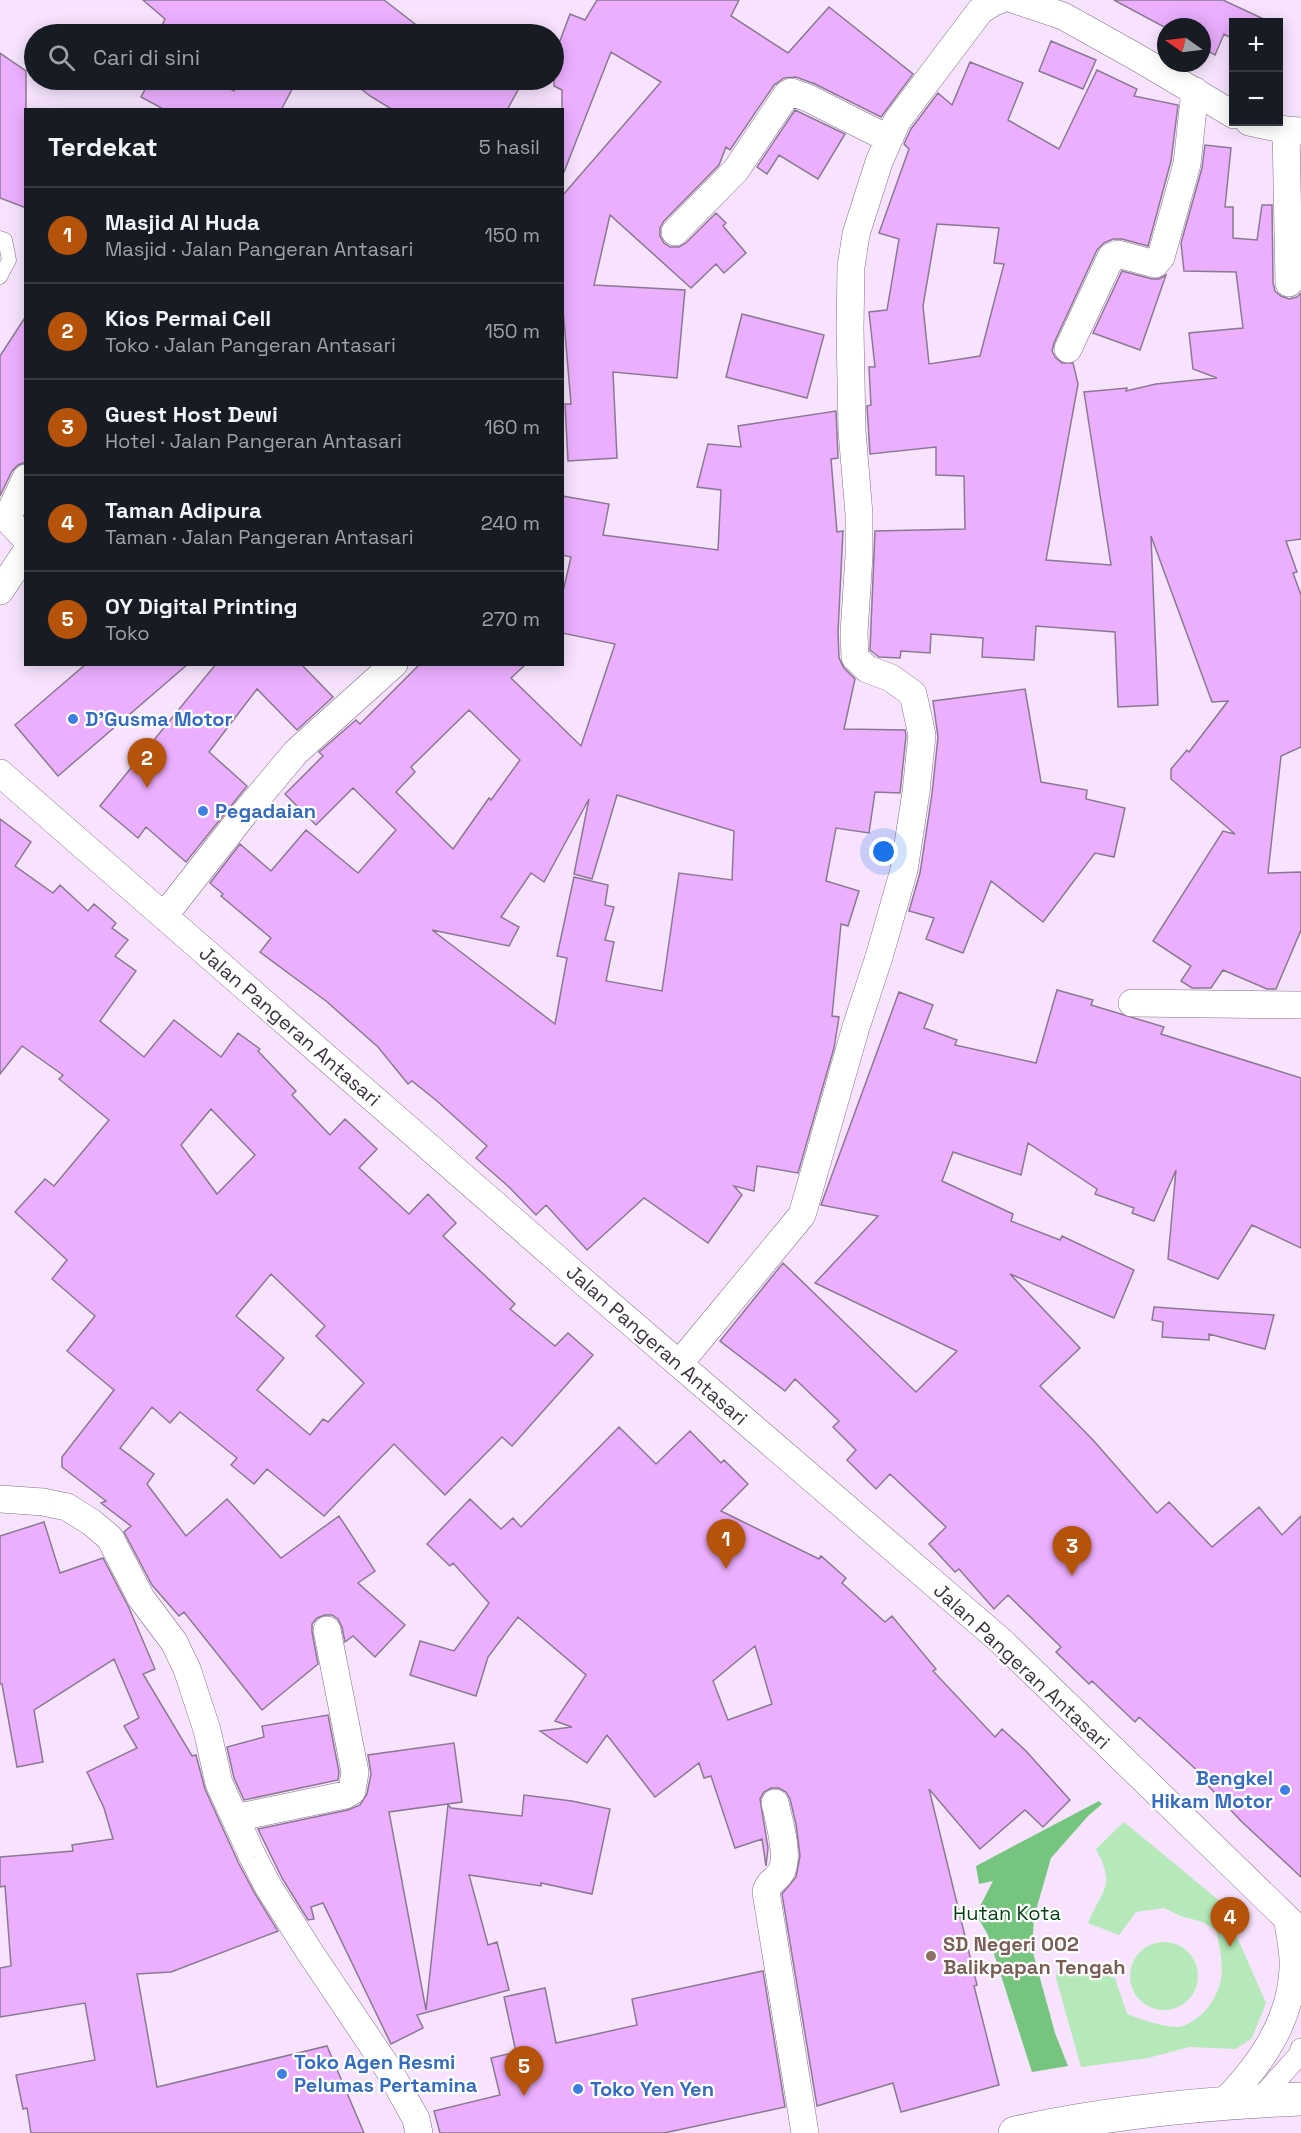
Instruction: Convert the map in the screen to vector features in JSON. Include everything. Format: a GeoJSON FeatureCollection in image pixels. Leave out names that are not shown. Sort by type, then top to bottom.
{"type":"FeatureCollection","features":[{"type":"Feature","properties":{"kind":"main road"},"geometry":{"type":"LineString","coordinates":[[1015,2133],[1066,2121],[1224,2102],[1301,2099]]}},
{"type":"Feature","properties":{"kind":"street"},"geometry":{"type":"LineString","coordinates":[[679,1364],[802,1215],[852,1038],[879,957],[904,870],[922,735],[913,694],[891,678],[867,669],[855,657],[859,514],[850,398],[851,267],[856,234],[865,201],[897,121],[980,11],[1000,0]]}},
{"type":"Feature","properties":{"kind":"street"},"geometry":{"type":"LineString","coordinates":[[1015,0],[1063,16],[1229,112]]}},
{"type":"Feature","properties":{"kind":"street"},"geometry":{"type":"LineString","coordinates":[[1068,349],[1111,258],[1118,254],[1155,264],[1161,257],[1184,179],[1195,91]]}},
{"type":"Feature","properties":{"kind":"street"},"geometry":{"type":"LineString","coordinates":[[675,232],[736,170],[787,94],[791,92],[808,98],[889,139]]}},
{"type":"Feature","properties":{"kind":"street"},"geometry":{"type":"LineString","coordinates":[[1263,126],[1293,130],[1289,283]]}},
{"type":"Feature","properties":{"kind":"street"},"geometry":{"type":"LineString","coordinates":[[24,482],[9,514],[11,523],[24,537]]}},
{"type":"Feature","properties":{"kind":"street"},"geometry":{"type":"LineString","coordinates":[[0,591],[24,555]]}},
{"type":"Feature","properties":{"kind":"street"},"geometry":{"type":"LineString","coordinates":[[164,916],[296,752],[392,666]]}},
{"type":"Feature","properties":{"kind":"street","name":"Jalan Pangeran Antasari"},"geometry":{"type":"LineString","coordinates":[[0,772],[679,1364],[1001,1641],[1295,1927]]}},
{"type":"Feature","properties":{"kind":"street"},"geometry":{"type":"LineString","coordinates":[[1132,1003],[1301,1005]]}},
{"type":"Feature","properties":{"kind":"street"},"geometry":{"type":"LineString","coordinates":[[0,1499],[43,1502],[67,1507],[91,1522],[110,1538],[141,1598],[174,1642],[187,1669],[207,1730],[219,1783],[268,1886],[389,2070],[416,2119],[419,2133]]}},
{"type":"Feature","properties":{"kind":"street"},"geometry":{"type":"LineString","coordinates":[[235,1818],[345,1795],[352,1791],[355,1772],[327,1630]]}},
{"type":"Feature","properties":{"kind":"street"},"geometry":{"type":"LineString","coordinates":[[775,1803],[784,1852],[783,1867],[781,1873],[767,1886],[766,1892],[805,2133]]}},
{"type":"Feature","properties":{"kind":"street"},"geometry":{"type":"LineString","coordinates":[[1224,2102],[1245,2081],[1281,2026],[1289,1998],[1295,1927]]}},
{"type":"Feature","properties":{"kind":"street"},"geometry":{"type":"LineString","coordinates":[[1301,2049],[1299,2055],[1265,2093],[1301,2091]]}},
{"type":"Feature","properties":{"kind":"lane"},"geometry":{"type":"LineString","coordinates":[[0,238],[5,240],[9,260],[0,277]]}},
{"type":"Feature","properties":{"kind":"green space","name":"Hutan Kota"},"geometry":{"type":"Polygon","coordinates":[[[1099,1801],[1102,1804],[1088,1816],[1051,1858],[1034,1917],[1032,1949],[1055,2033],[1068,2066],[1032,2072],[988,1935],[976,1914],[993,1881],[979,1884],[976,1866],[1099,1801]]]}},
{"type":"Feature","properties":{"kind":"green space"},"geometry":{"type":"Polygon","coordinates":[[[1124,1822],[1222,1903],[1266,2003],[1252,2038],[1236,2049],[1189,2047],[1148,2058],[1081,2067],[1056,1978],[1058,1962],[1115,1978],[1127,2014],[1176,2027],[1184,2026],[1204,2012],[1217,1992],[1222,1973],[1216,1930],[1200,1921],[1183,1917],[1164,1908],[1136,1912],[1119,1935],[1088,1923],[1106,1880],[1096,1849],[1124,1822]]]}},
{"type":"Feature","properties":{"kind":"green space"},"geometry":{"type":"Polygon","coordinates":[[[1164,1942],[1177,1945],[1188,1952],[1195,1963],[1198,1976],[1195,1989],[1188,2000],[1177,2007],[1164,2010],[1151,2007],[1140,2000],[1133,1989],[1130,1976],[1133,1963],[1140,1952],[1151,1945],[1164,1942]]]}},
{"type":"Feature","properties":{"kind":"building"},"geometry":{"type":"Polygon","coordinates":[[[143,0],[384,0],[415,24],[163,24],[165,19],[143,0]]]}},
{"type":"Feature","properties":{"kind":"building"},"geometry":{"type":"Polygon","coordinates":[[[597,0],[739,0],[731,16],[788,53],[829,7],[913,74],[881,117],[796,77],[784,78],[774,85],[730,150],[726,147],[719,165],[664,221],[660,228],[660,236],[664,243],[670,247],[679,247],[716,213],[726,223],[723,226],[746,253],[724,273],[716,264],[691,288],[610,215],[594,285],[685,290],[677,378],[613,372],[617,458],[568,461],[565,404],[571,404],[564,322],[564,194],[661,82],[611,52],[564,172],[562,90],[564,90],[564,30],[570,14],[585,20],[597,0]]]}},
{"type":"Feature","properties":{"kind":"building"},"geometry":{"type":"Polygon","coordinates":[[[1114,0],[1223,0],[1261,18],[1229,18],[1229,37],[1224,34],[1215,55],[1211,53],[1211,18],[1157,18],[1157,23],[1114,0]]]}},
{"type":"Feature","properties":{"kind":"building"},"geometry":{"type":"Polygon","coordinates":[[[1051,41],[1096,60],[1083,89],[1039,71],[1051,41]]]}},
{"type":"Feature","properties":{"kind":"building"},"geometry":{"type":"Polygon","coordinates":[[[0,53],[24,70],[26,108],[24,108],[24,207],[0,198],[0,53]]]}},
{"type":"Feature","properties":{"kind":"building"},"geometry":{"type":"Polygon","coordinates":[[[970,62],[1023,83],[1008,120],[1059,149],[1097,70],[1137,89],[1134,96],[1178,105],[1171,161],[1148,246],[1113,239],[1104,243],[1097,250],[1054,343],[1052,351],[1055,357],[1062,363],[1073,363],[1078,384],[1046,560],[1111,565],[1084,392],[1127,388],[1126,391],[1156,384],[1217,378],[1193,369],[1189,333],[1243,328],[1236,272],[1184,271],[1181,243],[1202,168],[1205,145],[1231,148],[1225,207],[1233,207],[1233,238],[1257,240],[1262,205],[1272,205],[1275,291],[1289,299],[1301,293],[1301,539],[1286,541],[1297,572],[1293,573],[1301,595],[1301,747],[1281,756],[1268,873],[1301,872],[1301,930],[1276,989],[1267,989],[1223,970],[1211,988],[1192,988],[1181,981],[1191,966],[1153,941],[1223,831],[1235,834],[1171,779],[1171,769],[1187,750],[1189,752],[1228,701],[1212,702],[1151,536],[1158,705],[1118,707],[1115,632],[1036,626],[1034,660],[982,657],[983,638],[931,634],[930,653],[901,651],[900,658],[879,657],[870,650],[875,531],[965,529],[964,476],[936,475],[936,447],[870,454],[867,406],[871,405],[869,367],[875,367],[869,312],[887,310],[899,239],[879,233],[909,149],[904,144],[911,129],[938,93],[952,105],[970,62]],[[937,224],[923,306],[929,364],[980,356],[1004,264],[994,263],[999,228],[937,224]]]}},
{"type":"Feature","properties":{"kind":"building"},"geometry":{"type":"Polygon","coordinates":[[[145,90],[292,90],[282,108],[161,108],[141,97],[145,90]]]}},
{"type":"Feature","properties":{"kind":"building"},"geometry":{"type":"Polygon","coordinates":[[[362,90],[518,90],[508,108],[390,108],[362,90]]]}},
{"type":"Feature","properties":{"kind":"building"},"geometry":{"type":"Polygon","coordinates":[[[795,110],[845,134],[818,179],[779,155],[767,174],[757,167],[795,110]]]}},
{"type":"Feature","properties":{"kind":"building"},"geometry":{"type":"Polygon","coordinates":[[[1122,271],[1152,279],[1159,279],[1166,275],[1140,350],[1093,333],[1122,271]]]}},
{"type":"Feature","properties":{"kind":"building"},"geometry":{"type":"Polygon","coordinates":[[[742,314],[824,335],[807,398],[726,377],[742,314]]]}},
{"type":"Feature","properties":{"kind":"building"},"geometry":{"type":"Polygon","coordinates":[[[24,319],[24,463],[12,471],[0,496],[0,356],[24,319]]]}},
{"type":"Feature","properties":{"kind":"building"},"geometry":{"type":"Polygon","coordinates":[[[836,411],[838,458],[831,459],[837,532],[843,531],[838,632],[839,658],[844,668],[855,679],[844,729],[905,730],[900,793],[875,792],[869,833],[836,828],[826,881],[859,891],[848,926],[841,924],[832,1016],[839,1017],[834,1048],[798,1173],[757,1166],[754,1191],[734,1186],[742,1195],[708,1243],[644,1198],[587,1250],[546,1205],[536,1215],[476,1158],[487,1146],[412,1081],[408,1084],[378,1047],[326,1001],[260,952],[271,938],[221,896],[223,894],[210,883],[240,844],[271,871],[306,830],[358,873],[396,830],[353,788],[316,825],[285,794],[323,756],[319,752],[356,720],[360,724],[418,666],[524,666],[511,678],[581,746],[615,644],[564,633],[564,587],[571,557],[564,555],[564,496],[609,504],[603,535],[718,550],[721,490],[697,487],[708,444],[741,447],[738,426],[836,411]],[[469,710],[411,767],[415,772],[396,792],[453,849],[489,798],[491,800],[520,760],[469,710]],[[617,795],[592,879],[574,874],[589,799],[544,882],[531,873],[501,917],[519,927],[509,946],[432,930],[555,1024],[567,958],[557,956],[574,877],[608,885],[605,905],[614,907],[605,940],[614,942],[606,981],[662,991],[679,873],[732,880],[734,831],[617,795]]]}},
{"type":"Feature","properties":{"kind":"building","name":"D'Gusma Motor"},"geometry":{"type":"Polygon","coordinates":[[[84,666],[186,666],[58,776],[15,725],[84,666]]]}},
{"type":"Feature","properties":{"kind":"building"},"geometry":{"type":"Polygon","coordinates":[[[214,666],[303,666],[333,697],[297,730],[257,689],[209,752],[247,786],[186,862],[146,827],[138,838],[100,806],[214,666]]]}},
{"type":"Feature","properties":{"kind":"building"},"geometry":{"type":"Polygon","coordinates":[[[1025,689],[1041,782],[1087,790],[1086,799],[1125,808],[1114,857],[1095,853],[1043,922],[991,881],[963,953],[926,939],[934,918],[909,911],[920,873],[932,794],[938,737],[933,701],[1025,689]]]}},
{"type":"Feature","properties":{"kind":"building"},"geometry":{"type":"Polygon","coordinates":[[[0,819],[31,842],[15,866],[53,893],[60,885],[88,911],[94,904],[116,923],[112,928],[128,940],[115,956],[136,971],[100,1021],[144,1057],[174,1020],[221,1057],[238,1033],[260,1049],[258,1051],[296,1091],[292,1095],[330,1135],[345,1119],[377,1149],[359,1168],[409,1214],[428,1194],[456,1223],[443,1236],[515,1304],[510,1309],[555,1346],[568,1333],[593,1355],[512,1446],[502,1437],[445,1495],[394,1444],[324,1516],[267,1469],[254,1484],[231,1465],[237,1458],[180,1412],[170,1423],[152,1407],[120,1448],[154,1474],[147,1484],[186,1536],[227,1499],[281,1558],[339,1516],[375,1571],[358,1583],[405,1625],[375,1657],[353,1636],[345,1642],[338,1619],[332,1615],[317,1618],[312,1624],[312,1632],[318,1664],[262,1710],[184,1612],[179,1616],[152,1585],[124,1532],[131,1526],[101,1503],[106,1501],[62,1467],[62,1457],[114,1390],[67,1351],[95,1316],[52,1279],[67,1260],[15,1212],[45,1179],[54,1186],[109,1120],[59,1079],[63,1075],[22,1046],[0,1074],[0,819]],[[211,1109],[181,1145],[217,1194],[255,1155],[211,1109]],[[271,1274],[236,1316],[284,1358],[257,1390],[310,1435],[323,1419],[328,1422],[364,1383],[316,1336],[325,1326],[271,1274]]]}},
{"type":"Feature","properties":{"kind":"building"},"geometry":{"type":"Polygon","coordinates":[[[1057,990],[1093,1000],[1091,1005],[1164,1027],[1161,1034],[1301,1078],[1301,1248],[1252,1225],[1218,1279],[1168,1259],[1176,1170],[1154,1221],[1132,1213],[1134,1208],[1095,1194],[1097,1189],[1028,1143],[1021,1175],[953,1152],[942,1181],[1013,1214],[1011,1221],[1060,1240],[1062,1236],[1134,1270],[1114,1318],[1010,1274],[1080,1348],[1040,1386],[1093,1440],[1157,1513],[1169,1502],[1212,1547],[1259,1507],[1282,1535],[1301,1516],[1301,1877],[1241,1821],[1199,1776],[1201,1774],[1139,1717],[1135,1722],[1092,1681],[1089,1684],[1056,1652],[1061,1647],[1008,1595],[994,1609],[959,1569],[955,1572],[929,1544],[946,1527],[890,1474],[876,1489],[847,1460],[856,1450],[833,1427],[839,1421],[795,1379],[785,1391],[720,1341],[783,1263],[916,1392],[957,1351],[815,1283],[878,1216],[821,1205],[899,992],[933,1005],[924,1028],[957,1040],[955,1045],[1036,1063],[1057,990]]]}},
{"type":"Feature","properties":{"kind":"building"},"geometry":{"type":"Polygon","coordinates":[[[1154,1307],[1274,1315],[1265,1349],[1209,1334],[1209,1340],[1162,1337],[1163,1322],[1152,1320],[1154,1307]]]}},
{"type":"Feature","properties":{"kind":"building"},"geometry":{"type":"Polygon","coordinates":[[[619,1427],[656,1464],[690,1431],[721,1463],[724,1460],[748,1484],[721,1511],[819,1559],[821,1556],[846,1578],[842,1583],[885,1622],[892,1616],[936,1669],[933,1671],[995,1737],[1002,1729],[1026,1751],[1070,1800],[1043,1827],[1025,1810],[980,1849],[929,1789],[999,2085],[901,2112],[893,2083],[817,2106],[782,1894],[796,1877],[800,1856],[796,1824],[786,1792],[779,1788],[771,1788],[764,1792],[760,1799],[768,1848],[766,1866],[762,1839],[735,1848],[711,1776],[704,1778],[699,1763],[655,1797],[607,1735],[587,1763],[540,1731],[572,1727],[555,1721],[586,1675],[518,1617],[488,1657],[476,1696],[410,1675],[420,1641],[454,1651],[489,1603],[453,1563],[450,1566],[427,1544],[470,1499],[501,1529],[513,1518],[521,1527],[619,1427]],[[755,1646],[713,1681],[728,1720],[772,1704],[755,1646]]]}},
{"type":"Feature","properties":{"kind":"building"},"geometry":{"type":"Polygon","coordinates":[[[44,1522],[60,1573],[103,1558],[129,1608],[155,1669],[143,1674],[192,1756],[196,1755],[205,1789],[239,1864],[278,1931],[171,1972],[137,1974],[157,2087],[327,2046],[364,2133],[31,2133],[27,2108],[23,2109],[16,2075],[95,2060],[85,2003],[0,2017],[0,1968],[11,1966],[5,1886],[0,1887],[0,1857],[73,1851],[72,1845],[113,1839],[104,1808],[87,1772],[137,1748],[124,1726],[139,1718],[114,1659],[34,1710],[43,1762],[17,1767],[2,1684],[0,1684],[0,1536],[44,1522]]]}},
{"type":"Feature","properties":{"kind":"building"},"geometry":{"type":"Polygon","coordinates":[[[328,1715],[339,1772],[338,1780],[244,1800],[234,1778],[227,1747],[264,1737],[262,1726],[328,1715]]]}},
{"type":"Feature","properties":{"kind":"building"},"geometry":{"type":"Polygon","coordinates":[[[454,1743],[462,1802],[389,1812],[426,2010],[448,1805],[451,1808],[522,1816],[524,1795],[610,1809],[592,1894],[541,1883],[541,1886],[469,1875],[488,1945],[497,1942],[509,1990],[417,2015],[423,2028],[391,2044],[323,1903],[311,1907],[314,1919],[308,1920],[282,1878],[258,1829],[348,1810],[360,1805],[367,1794],[371,1774],[368,1755],[454,1743]]]}},
{"type":"Feature","properties":{"kind":"building"},"geometry":{"type":"Polygon","coordinates":[[[763,1971],[785,2107],[664,2133],[440,2133],[434,2111],[500,2095],[491,2058],[516,2052],[504,1997],[545,1988],[556,2043],[637,2025],[632,1999],[763,1971]]]}},
{"type":"Feature","properties":{"kind":"place","name":"D'Gusma Motor"},"geometry":{"type":"Point","coordinates":[73,719]}},
{"type":"Feature","properties":{"kind":"place","name":"Kios Permai Cell"},"geometry":{"type":"Point","coordinates":[147,788]}},
{"type":"Feature","properties":{"kind":"place","name":"Pegadaian"},"geometry":{"type":"Point","coordinates":[203,811]}},
{"type":"Feature","properties":{"kind":"place","name":"Masjid Al Huda"},"geometry":{"type":"Point","coordinates":[726,1569]}},
{"type":"Feature","properties":{"kind":"place","name":"Guest Host Dewi"},"geometry":{"type":"Point","coordinates":[1072,1576]}},
{"type":"Feature","properties":{"kind":"place","name":"Bengkel Hikam Motor"},"geometry":{"type":"Point","coordinates":[1285,1790]}},
{"type":"Feature","properties":{"kind":"place","name":"Taman Adipura"},"geometry":{"type":"Point","coordinates":[1230,1947]}},
{"type":"Feature","properties":{"kind":"place","name":"SD Negeri 002 Balikpapan Tengah"},"geometry":{"type":"Point","coordinates":[931,1956]}},
{"type":"Feature","properties":{"kind":"place","name":"Toko Agen Resmi Pelumas Pertamina"},"geometry":{"type":"Point","coordinates":[282,2074]}},
{"type":"Feature","properties":{"kind":"place","name":"Toko Yen Yen"},"geometry":{"type":"Point","coordinates":[578,2089]}},
{"type":"Feature","properties":{"kind":"place","name":"OY Digital Printing"},"geometry":{"type":"Point","coordinates":[524,2096]}}]}
